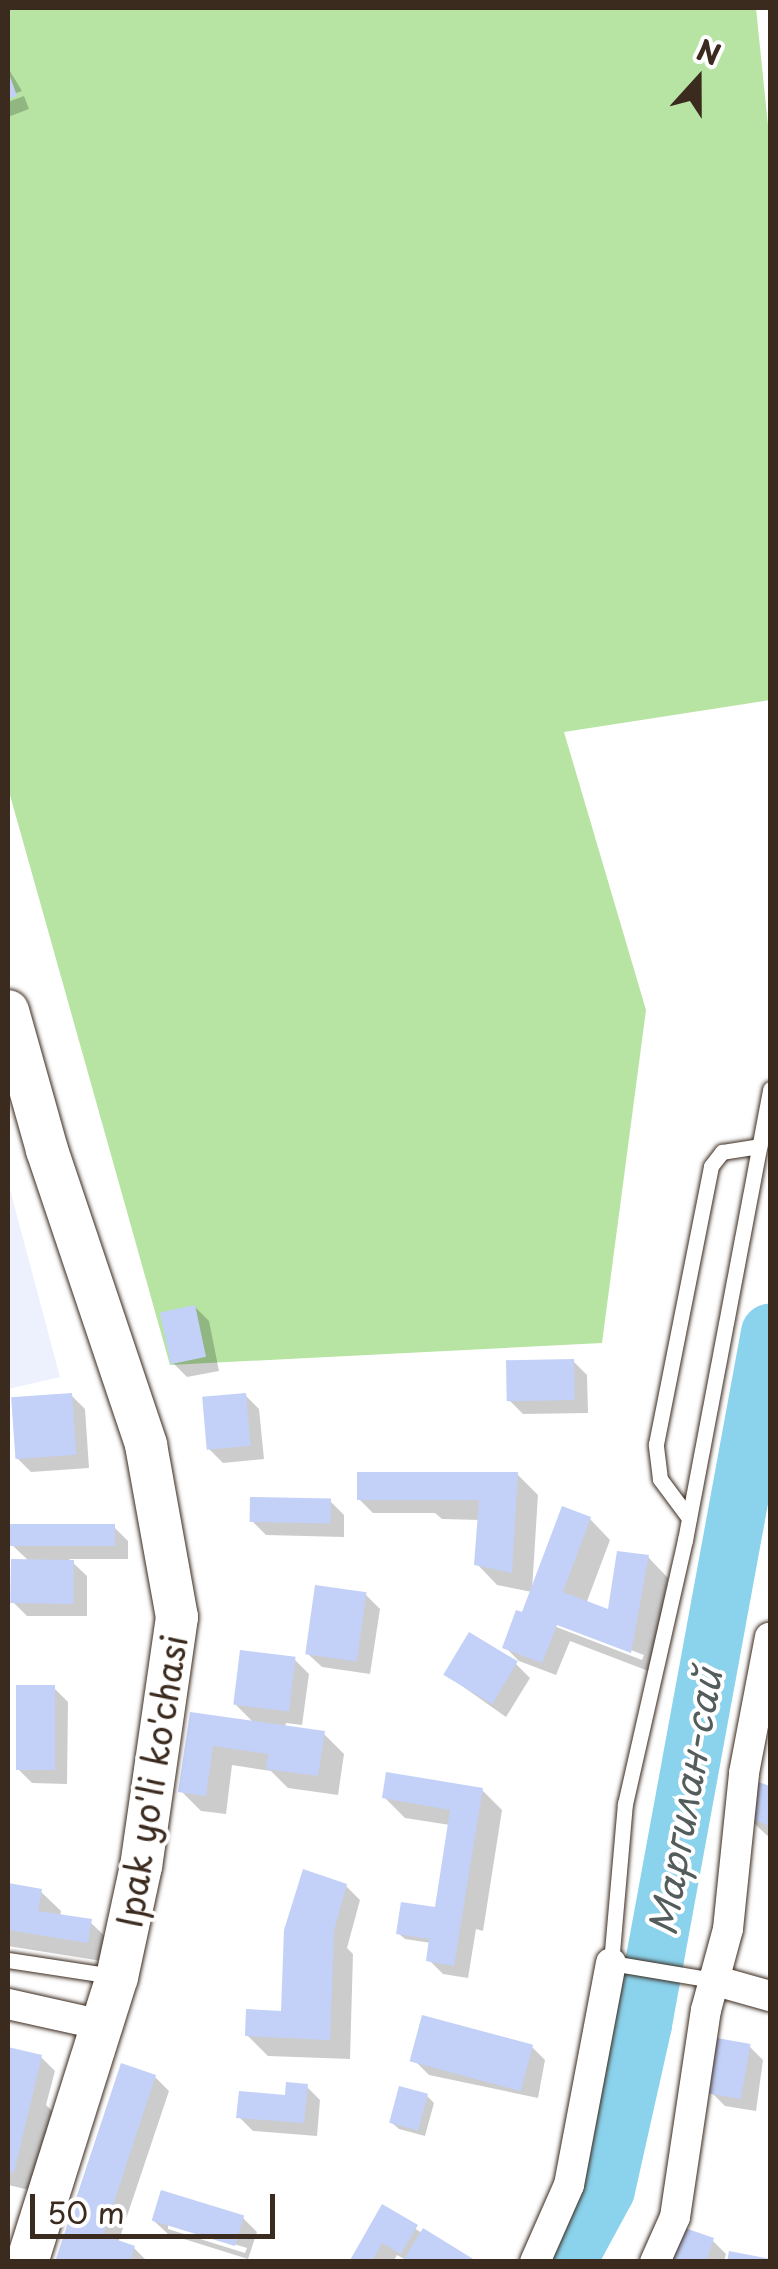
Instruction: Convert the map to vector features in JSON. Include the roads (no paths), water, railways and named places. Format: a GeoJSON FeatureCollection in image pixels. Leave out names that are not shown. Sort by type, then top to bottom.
{"type":"FeatureCollection","features":[{"type":"Feature","properties":{"kind":"main road","name":"Ipak yo'li ko'chasi"},"geometry":{"type":"LineString","coordinates":[[8,1011],[47,1150],[146,1445],[177,1618],[142,1866],[117,1977],[27,2262]]}},
{"type":"Feature","properties":{"kind":"street"},"geometry":{"type":"LineString","coordinates":[[655,2262],[675,2217],[713,1980],[728,1929],[744,1774],[770,1638]]}},
{"type":"Feature","properties":{"kind":"street"},"geometry":{"type":"LineString","coordinates":[[535,2262],[569,2185],[612,1964]]}},
{"type":"Feature","properties":{"kind":"street"},"geometry":{"type":"LineString","coordinates":[[713,1980],[770,1996]]}},
{"type":"Feature","properties":{"kind":"street"},"geometry":{"type":"LineString","coordinates":[[8,2004],[102,2025]]}},
{"type":"Feature","properties":{"kind":"lane"},"geometry":{"type":"LineString","coordinates":[[713,1980],[612,1964],[626,1804],[689,1518],[770,1089]]}},
{"type":"Feature","properties":{"kind":"lane"},"geometry":{"type":"LineString","coordinates":[[689,1518],[660,1479],[656,1444],[711,1166],[722,1152],[760,1146]]}},
{"type":"Feature","properties":{"kind":"lane"},"geometry":{"type":"LineString","coordinates":[[8,1960],[117,1977]]}},
{"type":"Feature","properties":{"kind":"waterway","name":"Маргилан-сай"},"geometry":{"type":"LineString","coordinates":[[567,2262],[606,2190],[643,2024],[770,1333]]}}]}
